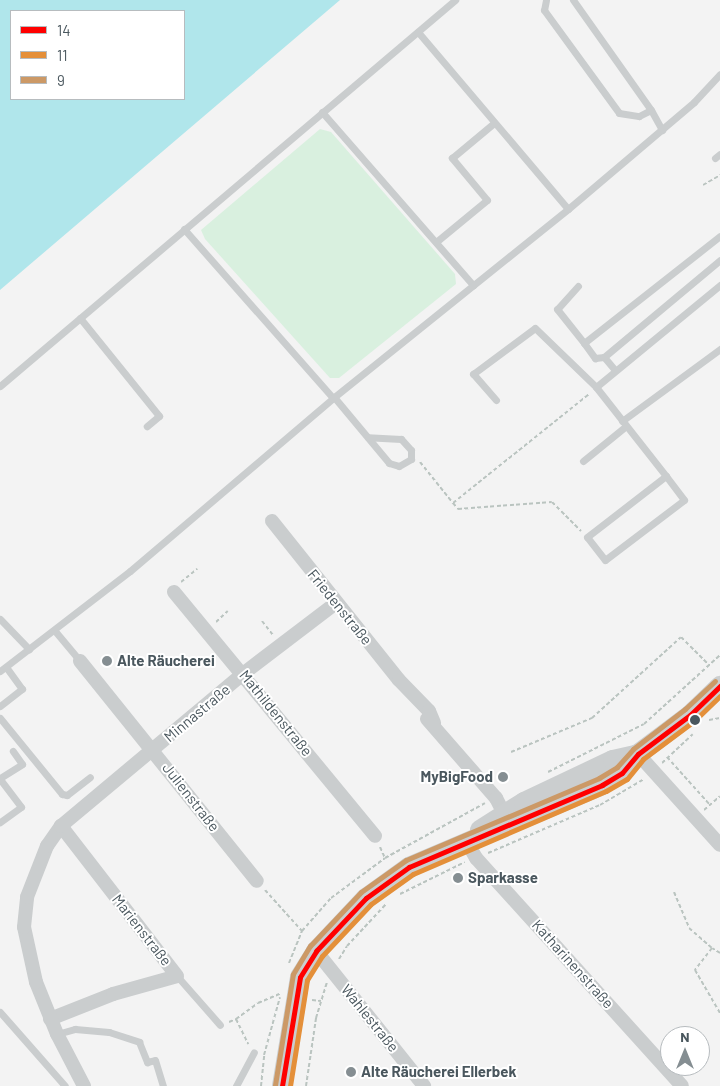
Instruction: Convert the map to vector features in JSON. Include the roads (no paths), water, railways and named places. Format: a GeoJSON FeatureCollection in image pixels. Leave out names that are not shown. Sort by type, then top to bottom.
{"type":"FeatureCollection","features":[{"type":"Feature","properties":{"kind":"main road"},"geometry":{"type":"LineString","coordinates":[[282,1086],[296,991],[300,977],[316,950],[386,882],[466,840],[531,818],[602,785],[622,773],[638,754],[656,742],[720,686]]}},
{"type":"Feature","properties":{"kind":"main road"},"geometry":{"type":"LineString","coordinates":[[466,840],[503,812],[614,760],[638,754]]}},
{"type":"Feature","properties":{"kind":"main road"},"geometry":{"type":"LineString","coordinates":[[288,1086],[305,977],[316,950]]}},
{"type":"Feature","properties":{"kind":"street","name":"Friedenstraße"},"geometry":{"type":"LineString","coordinates":[[272,521],[336,603],[410,692],[429,711],[434,723],[496,798],[503,812]]}},
{"type":"Feature","properties":{"kind":"street","name":"Mathildenstraße"},"geometry":{"type":"LineString","coordinates":[[174,592],[244,673],[375,836]]}},
{"type":"Feature","properties":{"kind":"street","name":"Minnastraße"},"geometry":{"type":"LineString","coordinates":[[84,1086],[50,1019],[36,982],[24,927],[27,898],[36,867],[61,826],[244,673],[336,603]]}},
{"type":"Feature","properties":{"kind":"street","name":"Julienstraße"},"geometry":{"type":"LineString","coordinates":[[80,662],[154,750],[257,881]]}},
{"type":"Feature","properties":{"kind":"street"},"geometry":{"type":"LineString","coordinates":[[638,754],[720,845]]}},
{"type":"Feature","properties":{"kind":"street","name":"Marienstraße"},"geometry":{"type":"LineString","coordinates":[[50,1019],[113,994],[177,976],[61,826]]}},
{"type":"Feature","properties":{"kind":"street","name":"Katharinenstraße"},"geometry":{"type":"LineString","coordinates":[[466,840],[476,858],[682,1086]]}},
{"type":"Feature","properties":{"kind":"street","name":"Wahlestraße"},"geometry":{"type":"LineString","coordinates":[[316,950],[424,1086]]}},
{"type":"Feature","properties":{"kind":"lane"},"geometry":{"type":"LineString","coordinates":[[0,386],[455,0]]}},
{"type":"Feature","properties":{"kind":"lane"},"geometry":{"type":"LineString","coordinates":[[546,0],[544,10],[618,113],[639,116],[651,110]]}},
{"type":"Feature","properties":{"kind":"lane"},"geometry":{"type":"LineString","coordinates":[[573,0],[651,110],[662,130]]}},
{"type":"Feature","properties":{"kind":"lane"},"geometry":{"type":"LineString","coordinates":[[418,32],[568,209]]}},
{"type":"Feature","properties":{"kind":"lane"},"geometry":{"type":"LineString","coordinates":[[0,706],[22,689],[3,669],[130,572],[334,397],[568,209],[694,102],[720,74]]}},
{"type":"Feature","properties":{"kind":"lane"},"geometry":{"type":"LineString","coordinates":[[322,112],[473,285]]}},
{"type":"Feature","properties":{"kind":"lane"},"geometry":{"type":"LineString","coordinates":[[436,242],[487,200],[452,158],[494,123]]}},
{"type":"Feature","properties":{"kind":"lane"},"geometry":{"type":"LineString","coordinates":[[184,229],[334,397],[390,463],[400,466],[411,459],[411,450],[401,439],[368,437]]}},
{"type":"Feature","properties":{"kind":"lane"},"geometry":{"type":"LineString","coordinates":[[584,343],[720,236]]}},
{"type":"Feature","properties":{"kind":"lane"},"geometry":{"type":"LineString","coordinates":[[578,286],[557,309],[595,358],[604,357],[720,260]]}},
{"type":"Feature","properties":{"kind":"lane"},"geometry":{"type":"LineString","coordinates":[[596,387],[720,285]]}},
{"type":"Feature","properties":{"kind":"lane"},"geometry":{"type":"LineString","coordinates":[[80,318],[159,416],[147,426]]}},
{"type":"Feature","properties":{"kind":"lane"},"geometry":{"type":"LineString","coordinates":[[496,400],[473,374],[536,328],[596,387],[666,476],[684,500],[605,560],[587,537],[666,476]]}},
{"type":"Feature","properties":{"kind":"lane"},"geometry":{"type":"LineString","coordinates":[[583,461],[624,423],[720,349]]}},
{"type":"Feature","properties":{"kind":"lane"},"geometry":{"type":"LineString","coordinates":[[604,357],[615,370]]}},
{"type":"Feature","properties":{"kind":"lane"},"geometry":{"type":"LineString","coordinates":[[0,619],[3,627],[29,650]]}},
{"type":"Feature","properties":{"kind":"lane"},"geometry":{"type":"LineString","coordinates":[[55,631],[80,662]]}},
{"type":"Feature","properties":{"kind":"lane"},"geometry":{"type":"LineString","coordinates":[[0,718],[62,794],[67,795],[90,777]]}},
{"type":"Feature","properties":{"kind":"lane"},"geometry":{"type":"LineString","coordinates":[[0,822],[21,807],[0,779],[22,764],[13,752]]}},
{"type":"Feature","properties":{"kind":"lane"},"geometry":{"type":"LineString","coordinates":[[177,976],[220,1025]]}},
{"type":"Feature","properties":{"kind":"lane"},"geometry":{"type":"LineString","coordinates":[[0,1012],[65,1086]]}},
{"type":"Feature","properties":{"kind":"lane"},"geometry":{"type":"LineString","coordinates":[[57,1034],[75,1029],[101,1032],[139,1042],[147,1062],[155,1060],[163,1086]]}},
{"type":"Feature","properties":{"kind":"lane"},"geometry":{"type":"LineString","coordinates":[[236,1086],[254,1052]]}},
{"type":"Feature","properties":{"kind":"water"},"geometry":{"type":"Polygon","coordinates":[[[0,0],[340,0],[0,290],[0,0]]]}},
{"type":"Feature","properties":{"kind":"place","name":"Alte Räucherei"},"geometry":{"type":"Point","coordinates":[107,661]}},
{"type":"Feature","properties":{"kind":"place","name":"MyBigFood"},"geometry":{"type":"Point","coordinates":[503,777]}},
{"type":"Feature","properties":{"kind":"place","name":"Sparkasse"},"geometry":{"type":"Point","coordinates":[458,878]}},
{"type":"Feature","properties":{"kind":"place","name":"Alte Räucherei Ellerbek"},"geometry":{"type":"Point","coordinates":[351,1072]}}]}
